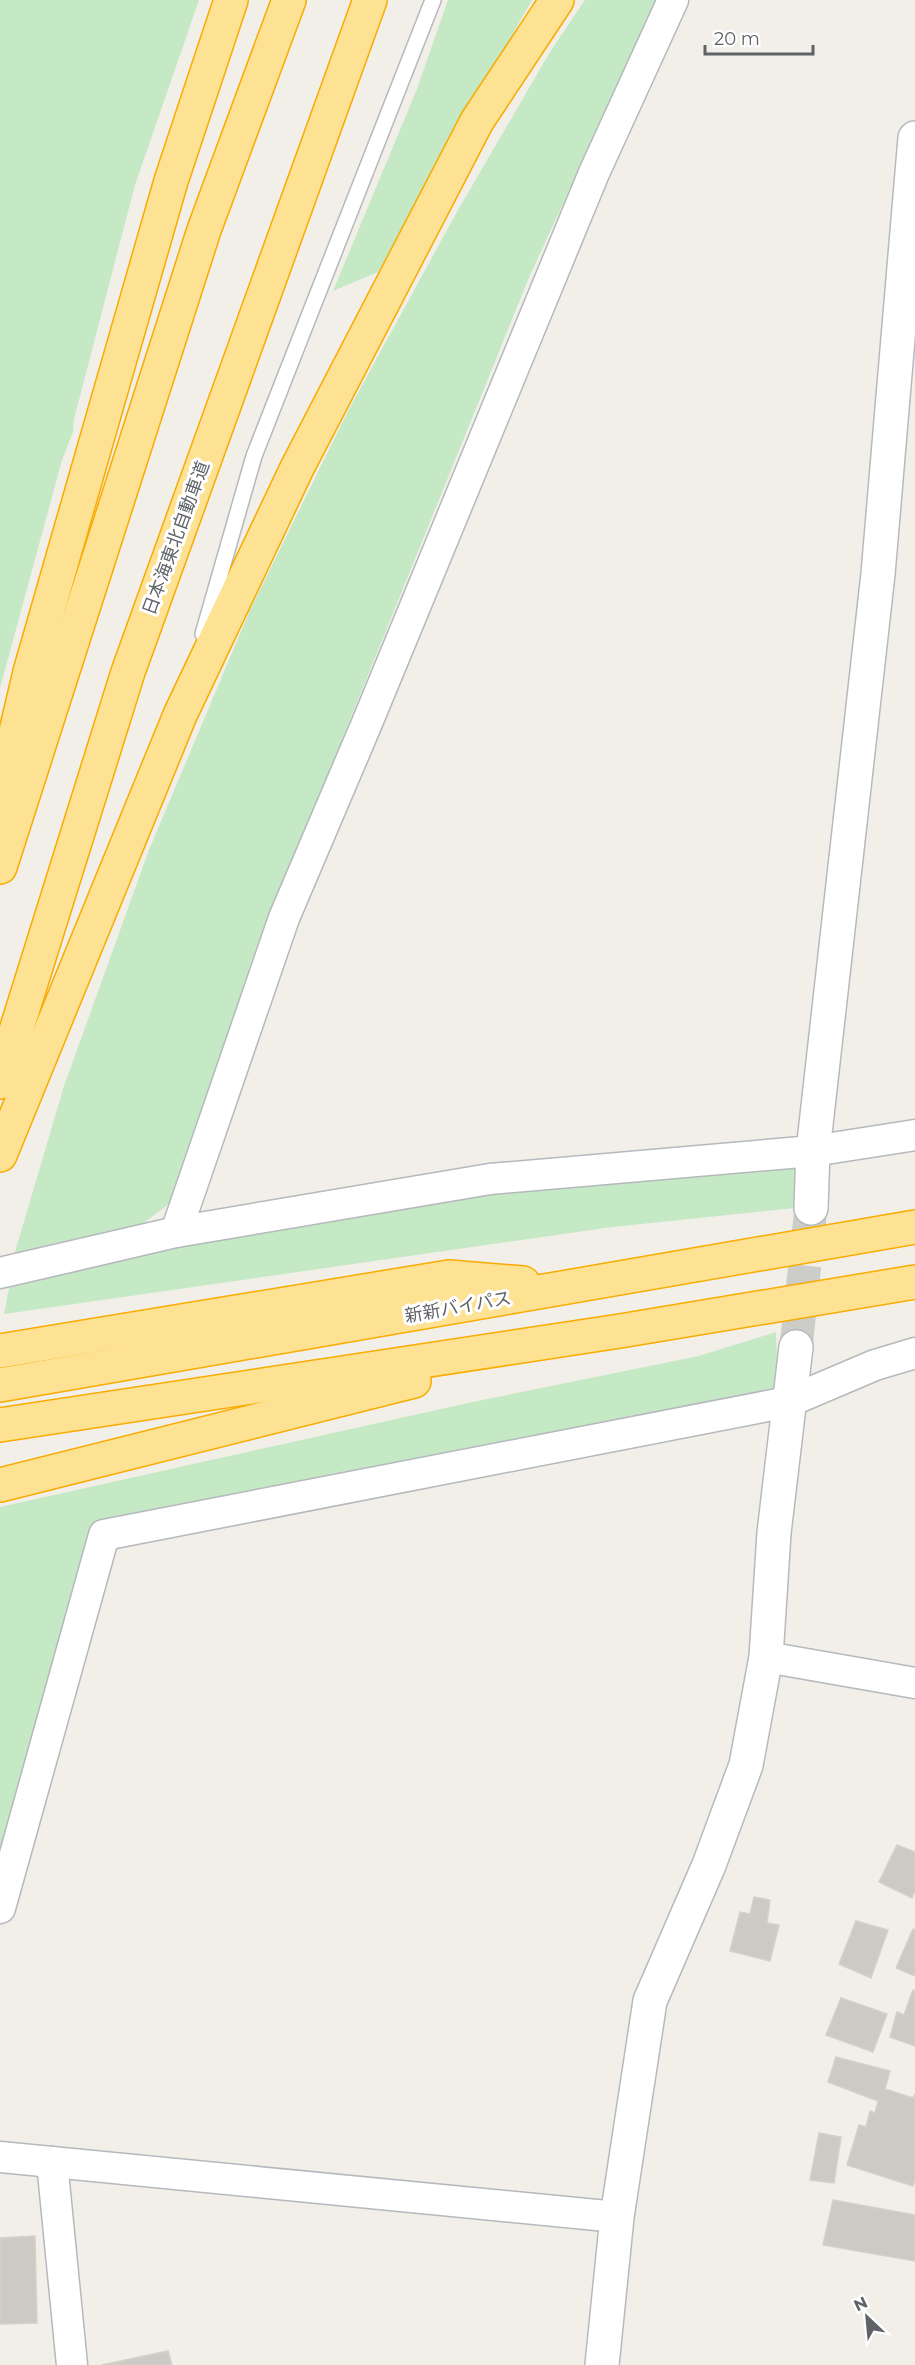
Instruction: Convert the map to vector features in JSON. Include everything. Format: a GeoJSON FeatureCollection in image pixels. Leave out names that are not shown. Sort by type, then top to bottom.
{"type":"FeatureCollection","features":[{"type":"Feature","properties":{"kind":"highway"},"geometry":{"type":"LineString","coordinates":[[0,800],[30,672],[154,238],[231,0]]}},
{"type":"Feature","properties":{"kind":"highway"},"geometry":{"type":"LineString","coordinates":[[0,867],[204,230],[289,0]]}},
{"type":"Feature","properties":{"kind":"highway","name":"日本海東北自動車道"},"geometry":{"type":"LineString","coordinates":[[0,1082],[128,672],[370,0]]}},
{"type":"Feature","properties":{"kind":"highway"},"geometry":{"type":"LineString","coordinates":[[0,1155],[180,715],[297,468],[471,132],[557,0]]}},
{"type":"Feature","properties":{"kind":"highway","name":"新新バイパス"},"geometry":{"type":"LineString","coordinates":[[0,1385],[915,1227]]}},
{"type":"Feature","properties":{"kind":"highway"},"geometry":{"type":"LineString","coordinates":[[0,1351],[449,1277],[570,1287]]}},
{"type":"Feature","properties":{"kind":"highway"},"geometry":{"type":"LineString","coordinates":[[0,1425],[620,1331],[915,1282]]}},
{"type":"Feature","properties":{"kind":"highway"},"geometry":{"type":"LineString","coordinates":[[0,1485],[81,1463],[620,1331]]}},
{"type":"Feature","properties":{"kind":"street"},"geometry":{"type":"LineString","coordinates":[[176,1232],[284,918],[594,173],[673,0]]}},
{"type":"Feature","properties":{"kind":"street"},"geometry":{"type":"LineString","coordinates":[[811,1208],[813,1151],[878,574],[915,138]]}},
{"type":"Feature","properties":{"kind":"street"},"geometry":{"type":"LineString","coordinates":[[0,1273],[176,1232],[490,1179],[813,1151],[915,1135]]}},
{"type":"Feature","properties":{"kind":"street"},"geometry":{"type":"LineString","coordinates":[[602,2365],[617,2217],[650,2001],[709,1865],[746,1765],[766,1657],[774,1533],[796,1347]]}},
{"type":"Feature","properties":{"kind":"street"},"geometry":{"type":"LineString","coordinates":[[0,1908],[104,1535],[788,1402],[875,1365],[915,1353]]}},
{"type":"Feature","properties":{"kind":"street"},"geometry":{"type":"LineString","coordinates":[[766,1657],[915,1683]]}},
{"type":"Feature","properties":{"kind":"street"},"geometry":{"type":"LineString","coordinates":[[0,2157],[617,2217]]}},
{"type":"Feature","properties":{"kind":"street"},"geometry":{"type":"LineString","coordinates":[[52,2162],[72,2365]]}},
{"type":"Feature","properties":{"kind":"lane"},"geometry":{"type":"LineString","coordinates":[[180,715],[254,456],[433,0]]}},
{"type":"Feature","properties":{"kind":"green space"},"geometry":{"type":"Polygon","coordinates":[[[0,0],[199,0],[135,185],[74,419],[73,432],[62,460],[0,688],[0,0]]]}},
{"type":"Feature","properties":{"kind":"green space"},"geometry":{"type":"Polygon","coordinates":[[[448,0],[532,0],[378,272],[333,291],[417,89],[448,0]]]}},
{"type":"Feature","properties":{"kind":"green space"},"geometry":{"type":"Polygon","coordinates":[[[585,0],[658,0],[530,275],[347,727],[256,966],[170,1203],[129,1234],[12,1262],[64,1086],[149,850],[250,610],[348,411],[458,210],[550,52],[585,0]]]}},
{"type":"Feature","properties":{"kind":"green space"},"geometry":{"type":"Polygon","coordinates":[[[786,1160],[804,1175],[795,1208],[612,1227],[4,1314],[9,1288],[125,1259],[398,1201],[786,1160]]]}},
{"type":"Feature","properties":{"kind":"green space"},"geometry":{"type":"Polygon","coordinates":[[[776,1332],[778,1387],[519,1444],[91,1525],[42,1725],[0,1872],[0,1507],[468,1403],[699,1356],[776,1332]]]}},
{"type":"Feature","properties":{"kind":"building"},"geometry":{"type":"Polygon","coordinates":[[[897,1845],[915,1852],[915,1890],[912,1898],[879,1882],[897,1845]]]}},
{"type":"Feature","properties":{"kind":"building"},"geometry":{"type":"Polygon","coordinates":[[[754,1897],[770,1900],[767,1923],[779,1925],[770,1961],[730,1951],[740,1912],[750,1914],[754,1897]]]}},
{"type":"Feature","properties":{"kind":"building"},"geometry":{"type":"Polygon","coordinates":[[[856,1921],[888,1930],[871,1978],[839,1964],[856,1921]]]}},
{"type":"Feature","properties":{"kind":"building"},"geometry":{"type":"Polygon","coordinates":[[[913,1929],[915,1930],[915,1976],[896,1968],[913,1929]]]}},
{"type":"Feature","properties":{"kind":"building"},"geometry":{"type":"Polygon","coordinates":[[[913,1990],[915,1991],[915,2046],[890,2037],[897,2012],[904,2015],[913,1990]]]}},
{"type":"Feature","properties":{"kind":"building"},"geometry":{"type":"Polygon","coordinates":[[[841,1998],[887,2014],[873,2052],[826,2035],[841,1998]]]}},
{"type":"Feature","properties":{"kind":"building"},"geometry":{"type":"Polygon","coordinates":[[[836,2057],[890,2071],[885,2089],[913,2098],[915,2094],[915,2179],[913,2186],[847,2165],[859,2125],[866,2127],[870,2111],[875,2113],[878,2101],[828,2082],[836,2057]]]}},
{"type":"Feature","properties":{"kind":"building"},"geometry":{"type":"Polygon","coordinates":[[[819,2133],[841,2137],[834,2183],[810,2180],[819,2133]]]}},
{"type":"Feature","properties":{"kind":"building"},"geometry":{"type":"Polygon","coordinates":[[[833,2200],[915,2215],[915,2261],[823,2245],[833,2200]]]}},
{"type":"Feature","properties":{"kind":"building"},"geometry":{"type":"Polygon","coordinates":[[[35,2236],[37,2323],[0,2324],[0,2238],[35,2236]]]}},
{"type":"Feature","properties":{"kind":"building"},"geometry":{"type":"Polygon","coordinates":[[[168,2351],[172,2365],[102,2365],[168,2351]]]}},
{"type":"Feature","properties":{"kind":"tunnel"},"geometry":{"type":"LineString","coordinates":[[796,1347],[811,1208]]}}]}
